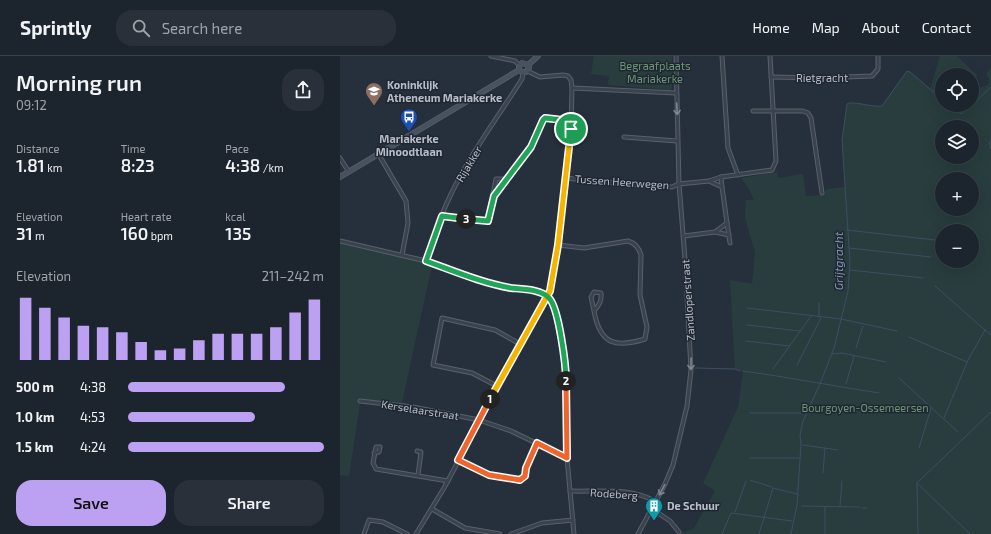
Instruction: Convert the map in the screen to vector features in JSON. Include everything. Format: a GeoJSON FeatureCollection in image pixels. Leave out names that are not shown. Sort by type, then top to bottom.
{"type":"FeatureCollection","features":[{"type":"Feature","properties":{"kind":"street"},"geometry":{"type":"LineString","coordinates":[[416,534],[448,481],[496,386],[548,296],[552,286],[572,121],[571,80],[562,74],[540,77],[522,70],[516,61],[491,56]]}},
{"type":"Feature","properties":{"kind":"street"},"geometry":{"type":"LineString","coordinates":[[340,178],[522,70],[538,56]]}},
{"type":"Feature","properties":{"kind":"street","name":"Zandloperstraat"},"geometry":{"type":"LineString","coordinates":[[638,534],[668,478],[677,449],[687,406],[691,370],[684,236],[679,184],[676,56]]}},
{"type":"Feature","properties":{"kind":"street"},"geometry":{"type":"LineString","coordinates":[[722,56],[728,148],[738,175]]}},
{"type":"Feature","properties":{"kind":"street","name":"Tussen Heerwegen"},"geometry":{"type":"LineString","coordinates":[[565,178],[632,185],[672,187],[679,184],[709,181],[721,177],[772,170],[775,166],[770,56]]}},
{"type":"Feature","properties":{"kind":"street","name":"Rietgracht"},"geometry":{"type":"LineString","coordinates":[[771,77],[820,78],[872,76],[878,70],[878,56]]}},
{"type":"Feature","properties":{"kind":"street"},"geometry":{"type":"LineString","coordinates":[[522,70],[524,62],[528,65]]}},
{"type":"Feature","properties":{"kind":"street","name":"Rijakker"},"geometry":{"type":"LineString","coordinates":[[426,261],[442,216],[465,169],[522,79],[522,70]]}},
{"type":"Feature","properties":{"kind":"street"},"geometry":{"type":"LineString","coordinates":[[572,88],[676,93]]}},
{"type":"Feature","properties":{"kind":"street"},"geometry":{"type":"LineString","coordinates":[[753,111],[803,111],[810,115],[822,193]]}},
{"type":"Feature","properties":{"kind":"street"},"geometry":{"type":"LineString","coordinates":[[494,196],[531,147],[545,118],[572,121]]}},
{"type":"Feature","properties":{"kind":"street"},"geometry":{"type":"LineString","coordinates":[[624,137],[677,141]]}},
{"type":"Feature","properties":{"kind":"street"},"geometry":{"type":"LineString","coordinates":[[379,155],[406,201],[408,223],[402,255]]}},
{"type":"Feature","properties":{"kind":"street"},"geometry":{"type":"LineString","coordinates":[[340,158],[349,172]]}},
{"type":"Feature","properties":{"kind":"street"},"geometry":{"type":"LineString","coordinates":[[721,177],[730,243]]}},
{"type":"Feature","properties":{"kind":"street"},"geometry":{"type":"LineString","coordinates":[[442,216],[486,222],[489,219],[496,179],[506,179]]}},
{"type":"Feature","properties":{"kind":"street"},"geometry":{"type":"LineString","coordinates":[[709,181],[722,187]]}},
{"type":"Feature","properties":{"kind":"street"},"geometry":{"type":"LineString","coordinates":[[715,232],[727,223]]}},
{"type":"Feature","properties":{"kind":"street"},"geometry":{"type":"LineString","coordinates":[[684,236],[715,232],[729,235]]}},
{"type":"Feature","properties":{"kind":"street"},"geometry":{"type":"LineString","coordinates":[[340,241],[426,261],[493,285],[536,291],[548,296],[553,304],[564,356],[567,458],[574,534]]}},
{"type":"Feature","properties":{"kind":"street"},"geometry":{"type":"LineString","coordinates":[[558,245],[584,248],[628,241],[634,244],[640,251],[640,295],[647,327],[645,339],[626,344],[613,343],[608,339],[598,324],[594,311],[591,297],[594,292],[597,291],[601,293],[601,299],[594,311]]}},
{"type":"Feature","properties":{"kind":"street"},"geometry":{"type":"LineString","coordinates":[[496,386],[472,373],[433,365],[442,318],[495,330],[520,344]]}},
{"type":"Feature","properties":{"kind":"street","name":"Kerselaarstraat"},"geometry":{"type":"LineString","coordinates":[[360,401],[413,407],[479,420],[537,443],[567,458]]}},
{"type":"Feature","properties":{"kind":"street"},"geometry":{"type":"LineString","coordinates":[[458,460],[489,475],[520,480],[525,476],[526,468],[537,443]]}},
{"type":"Feature","properties":{"kind":"street"},"geometry":{"type":"LineString","coordinates":[[417,451],[425,452]]}},
{"type":"Feature","properties":{"kind":"street"},"geometry":{"type":"LineString","coordinates":[[418,475],[421,452]]}},
{"type":"Feature","properties":{"kind":"street"},"geometry":{"type":"LineString","coordinates":[[374,453],[373,463],[376,469],[448,481]]}},
{"type":"Feature","properties":{"kind":"street","name":"Rodeberg"},"geometry":{"type":"LineString","coordinates":[[570,491],[629,493],[645,496],[656,502]]}},
{"type":"Feature","properties":{"kind":"street"},"geometry":{"type":"LineString","coordinates":[[432,509],[465,528],[500,534]]}},
{"type":"Feature","properties":{"kind":"street"},"geometry":{"type":"LineString","coordinates":[[652,510],[670,521],[679,532]]}},
{"type":"Feature","properties":{"kind":"street"},"geometry":{"type":"LineString","coordinates":[[364,534],[369,520],[377,520],[407,534]]}},
{"type":"Feature","properties":{"kind":"street"},"geometry":{"type":"LineString","coordinates":[[511,534],[542,523],[573,520]]}},
{"type":"Feature","properties":{"kind":"green space","name":"Begraafplaats Mariakerke"},"geometry":{"type":"Polygon","coordinates":[[[594,56],[672,56],[672,88],[670,90],[608,85],[609,76],[591,74],[594,56]]]}},
{"type":"Feature","properties":{"kind":"green space","name":"Bourgoyen-Ossemeersen"},"geometry":{"type":"Polygon","coordinates":[[[940,56],[957,56],[970,68],[936,68],[940,56]]]}},
{"type":"Feature","properties":{"kind":"green space","name":"Bourgoyen-Ossemeersen"},"geometry":{"type":"Polygon","coordinates":[[[991,68],[991,534],[679,534],[694,528],[715,491],[703,483],[738,407],[743,371],[735,369],[730,280],[752,284],[755,252],[745,218],[746,200],[754,200],[749,189],[741,178],[777,172],[778,178],[803,174],[806,196],[823,195],[827,189],[845,187],[842,140],[847,104],[853,103],[882,106],[907,71],[930,89],[935,72],[935,112],[979,112],[979,88],[988,85],[989,79],[986,74],[991,68]]]}},
{"type":"Feature","properties":{"kind":"green space"},"geometry":{"type":"Polygon","coordinates":[[[340,242],[432,265],[401,407],[360,403],[349,476],[340,475],[340,242]]]}},
{"type":"Feature","properties":{"kind":"waterway","name":"Grijtgracht"},"geometry":{"type":"LineString","coordinates":[[791,534],[797,505],[801,444],[800,435],[803,421],[834,348],[848,291],[850,262],[842,140],[847,104],[853,103],[882,106],[907,71],[935,93]]}},
{"type":"Feature","properties":{"kind":"waterway","name":"Grijtgracht"},"geometry":{"type":"LineString","coordinates":[[979,98],[991,87]]}},
{"type":"Feature","properties":{"kind":"waterway","name":"Grijtgracht"},"geometry":{"type":"LineString","coordinates":[[959,112],[961,114],[963,112]]}},
{"type":"Feature","properties":{"kind":"waterway"},"geometry":{"type":"LineString","coordinates":[[991,140],[989,144],[991,149]]}},
{"type":"Feature","properties":{"kind":"waterway"},"geometry":{"type":"LineString","coordinates":[[847,230],[935,240]]}},
{"type":"Feature","properties":{"kind":"waterway"},"geometry":{"type":"LineString","coordinates":[[849,248],[931,257]]}},
{"type":"Feature","properties":{"kind":"waterway"},"geometry":{"type":"LineString","coordinates":[[850,270],[923,278]]}},
{"type":"Feature","properties":{"kind":"waterway"},"geometry":{"type":"LineString","coordinates":[[935,286],[985,330]]}},
{"type":"Feature","properties":{"kind":"waterway"},"geometry":{"type":"LineString","coordinates":[[819,303],[819,317]]}},
{"type":"Feature","properties":{"kind":"waterway"},"geometry":{"type":"LineString","coordinates":[[747,308],[841,319],[897,331]]}},
{"type":"Feature","properties":{"kind":"waterway"},"geometry":{"type":"LineString","coordinates":[[773,369],[811,316]]}},
{"type":"Feature","properties":{"kind":"waterway"},"geometry":{"type":"LineString","coordinates":[[797,365],[821,318]]}},
{"type":"Feature","properties":{"kind":"waterway"},"geometry":{"type":"LineString","coordinates":[[747,325],[800,331]]}},
{"type":"Feature","properties":{"kind":"waterway"},"geometry":{"type":"LineString","coordinates":[[856,348],[863,326]]}},
{"type":"Feature","properties":{"kind":"waterway"},"geometry":{"type":"LineString","coordinates":[[944,418],[968,360],[985,330],[991,335]]}},
{"type":"Feature","properties":{"kind":"waterway"},"geometry":{"type":"LineString","coordinates":[[909,337],[967,362]]}},
{"type":"Feature","properties":{"kind":"waterway"},"geometry":{"type":"LineString","coordinates":[[746,341],[789,346]]}},
{"type":"Feature","properties":{"kind":"waterway"},"geometry":{"type":"LineString","coordinates":[[832,354],[842,353],[886,362]]}},
{"type":"Feature","properties":{"kind":"waterway"},"geometry":{"type":"LineString","coordinates":[[846,384],[854,356]]}},
{"type":"Feature","properties":{"kind":"waterway"},"geometry":{"type":"LineString","coordinates":[[695,368],[735,369],[740,371]]}},
{"type":"Feature","properties":{"kind":"waterway"},"geometry":{"type":"LineString","coordinates":[[743,371],[879,393]]}},
{"type":"Feature","properties":{"kind":"waterway"},"geometry":{"type":"LineString","coordinates":[[899,378],[958,432]]}},
{"type":"Feature","properties":{"kind":"waterway"},"geometry":{"type":"LineString","coordinates":[[919,448],[931,408]]}},
{"type":"Feature","properties":{"kind":"waterway"},"geometry":{"type":"LineString","coordinates":[[918,534],[917,483],[991,412]]}},
{"type":"Feature","properties":{"kind":"waterway"},"geometry":{"type":"LineString","coordinates":[[750,413],[805,413]]}},
{"type":"Feature","properties":{"kind":"waterway"},"geometry":{"type":"LineString","coordinates":[[803,445],[838,450]]}},
{"type":"Feature","properties":{"kind":"waterway"},"geometry":{"type":"LineString","coordinates":[[823,473],[825,448]]}},
{"type":"Feature","properties":{"kind":"waterway"},"geometry":{"type":"LineString","coordinates":[[750,458],[799,458]]}},
{"type":"Feature","properties":{"kind":"waterway"},"geometry":{"type":"LineString","coordinates":[[750,480],[772,487]]}},
{"type":"Feature","properties":{"kind":"waterway"},"geometry":{"type":"LineString","coordinates":[[735,512],[746,481]]}},
{"type":"Feature","properties":{"kind":"waterway"},"geometry":{"type":"LineString","coordinates":[[840,506],[842,481]]}},
{"type":"Feature","properties":{"kind":"waterway"},"geometry":{"type":"LineString","coordinates":[[917,483],[970,534]]}},
{"type":"Feature","properties":{"kind":"waterway"},"geometry":{"type":"LineString","coordinates":[[759,534],[773,488],[797,494]]}},
{"type":"Feature","properties":{"kind":"waterway"},"geometry":{"type":"LineString","coordinates":[[802,506],[859,507]]}},
{"type":"Feature","properties":{"kind":"waterway"},"geometry":{"type":"LineString","coordinates":[[825,507],[825,534]]}},
{"type":"Feature","properties":{"kind":"waterway"},"geometry":{"type":"LineString","coordinates":[[722,534],[731,513],[792,521]]}},
{"type":"Feature","properties":{"kind":"place","name":"Koninklijk Atheneum Mariakerke"},"geometry":{"type":"Point","coordinates":[374,106]}},
{"type":"Feature","properties":{"kind":"place","name":"Mariakerke Minoodtlaan"},"geometry":{"type":"Point","coordinates":[409,132]}},
{"type":"Feature","properties":{"kind":"place","name":"De Schuur"},"geometry":{"type":"Point","coordinates":[654,521]}},
{"type":"Feature","properties":{"kind":"route"},"geometry":{"type":"LineString","coordinates":[[571,129],[552,286],[548,296],[496,386],[458,460],[489,475],[516,480],[523,479],[537,443],[567,458],[566,371],[553,304],[548,296],[536,291],[493,285],[426,261],[442,216],[486,222],[488,221],[494,196],[531,147],[536,138],[541,122],[545,118],[572,121],[571,129]]}}]}
